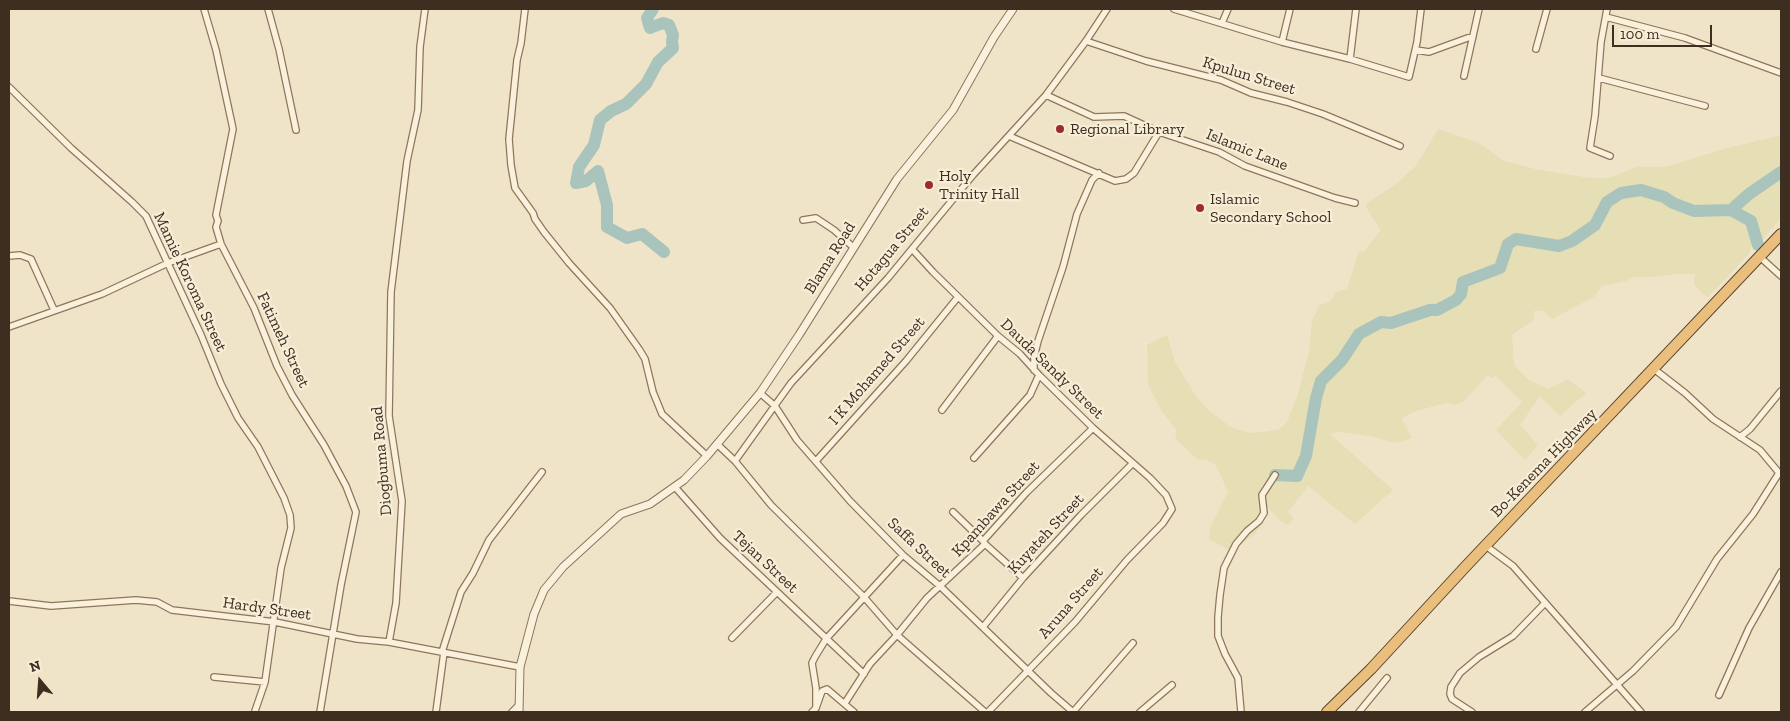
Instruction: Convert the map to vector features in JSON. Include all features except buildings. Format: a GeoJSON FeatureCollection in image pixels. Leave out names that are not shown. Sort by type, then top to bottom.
{"type":"FeatureCollection","features":[{"type":"Feature","properties":{"kind":"highway","name":"Bo-Kenema Highway"},"geometry":{"type":"LineString","coordinates":[[1327,712],[1371,669],[1781,234]]}},
{"type":"Feature","properties":{"kind":"street","name":"Fatimeh Street"},"geometry":{"type":"LineString","coordinates":[[204,9],[216,50],[233,129],[216,214],[218,221],[216,227],[221,244],[254,308],[277,366],[292,395],[324,445],[346,486],[356,512],[320,712]]}},
{"type":"Feature","properties":{"kind":"street"},"geometry":{"type":"LineString","coordinates":[[268,9],[279,48],[296,130]]}},
{"type":"Feature","properties":{"kind":"street","name":"Diogbuma Road"},"geometry":{"type":"LineString","coordinates":[[389,642],[396,604],[402,516],[402,501],[390,416],[391,292],[407,161],[418,110],[420,54],[425,9]]}},
{"type":"Feature","properties":{"kind":"street"},"geometry":{"type":"LineString","coordinates":[[525,9],[517,60],[509,139],[515,188],[544,232],[616,316],[645,359],[653,392],[662,414],[707,456]]}},
{"type":"Feature","properties":{"kind":"street","name":"Blama Road"},"geometry":{"type":"LineString","coordinates":[[520,667],[534,614],[544,590],[563,568],[621,514],[650,504],[675,487],[707,456],[760,393],[799,335],[897,179],[953,110],[994,37],[1013,9]]}},
{"type":"Feature","properties":{"kind":"street","name":"Hotagua Street"},"geometry":{"type":"LineString","coordinates":[[735,461],[791,384],[1046,95],[1107,9]]}},
{"type":"Feature","properties":{"kind":"street"},"geometry":{"type":"LineString","coordinates":[[1174,9],[1282,42],[1350,59],[1409,77],[1416,50],[1421,9]]}},
{"type":"Feature","properties":{"kind":"street"},"geometry":{"type":"LineString","coordinates":[[1222,23],[1228,9]]}},
{"type":"Feature","properties":{"kind":"street"},"geometry":{"type":"LineString","coordinates":[[1282,42],[1290,9]]}},
{"type":"Feature","properties":{"kind":"street"},"geometry":{"type":"LineString","coordinates":[[1350,59],[1356,9]]}},
{"type":"Feature","properties":{"kind":"street"},"geometry":{"type":"LineString","coordinates":[[1464,76],[1479,9]]}},
{"type":"Feature","properties":{"kind":"street"},"geometry":{"type":"LineString","coordinates":[[1536,48],[1547,9]]}},
{"type":"Feature","properties":{"kind":"street"},"geometry":{"type":"LineString","coordinates":[[1607,9],[1601,42],[1599,78],[1590,148],[1610,156]]}},
{"type":"Feature","properties":{"kind":"street"},"geometry":{"type":"LineString","coordinates":[[1606,17],[1685,38],[1781,73]]}},
{"type":"Feature","properties":{"kind":"street"},"geometry":{"type":"LineString","coordinates":[[1416,50],[1429,52],[1473,36]]}},
{"type":"Feature","properties":{"kind":"street","name":"Kpulun Street"},"geometry":{"type":"LineString","coordinates":[[1086,41],[1146,61],[1221,80],[1251,93],[1323,114],[1400,146]]}},
{"type":"Feature","properties":{"kind":"street"},"geometry":{"type":"LineString","coordinates":[[1599,78],[1705,106]]}},
{"type":"Feature","properties":{"kind":"street","name":"Mamie Koroma Street"},"geometry":{"type":"LineString","coordinates":[[9,87],[71,148],[140,209],[150,223],[221,384],[238,418],[258,447],[284,498],[290,515],[291,528],[281,568],[275,622],[265,682],[255,711]]}},
{"type":"Feature","properties":{"kind":"street","name":"Islamic Lane"},"geometry":{"type":"LineString","coordinates":[[1046,95],[1094,117],[1124,116],[1159,132],[1179,137],[1219,152],[1245,166],[1335,198],[1355,203]]}},
{"type":"Feature","properties":{"kind":"street"},"geometry":{"type":"LineString","coordinates":[[1008,136],[1115,181],[1126,178],[1134,173],[1159,132]]}},
{"type":"Feature","properties":{"kind":"street"},"geometry":{"type":"LineString","coordinates":[[974,458],[1017,412],[1030,395],[1036,372],[1034,357],[1038,341],[1063,267],[1078,214],[1092,180],[1099,173]]}},
{"type":"Feature","properties":{"kind":"street"},"geometry":{"type":"LineString","coordinates":[[803,220],[816,218],[834,230],[853,247]]}},
{"type":"Feature","properties":{"kind":"street"},"geometry":{"type":"LineString","coordinates":[[9,327],[102,294],[168,263],[221,244]]}},
{"type":"Feature","properties":{"kind":"street","name":"Dauda Sandy Street"},"geometry":{"type":"LineString","coordinates":[[912,249],[998,336],[1020,354],[1093,428],[1166,495],[1172,509]]}},
{"type":"Feature","properties":{"kind":"street"},"geometry":{"type":"LineString","coordinates":[[9,256],[20,255],[30,259],[54,310]]}},
{"type":"Feature","properties":{"kind":"street"},"geometry":{"type":"LineString","coordinates":[[1760,257],[1781,276]]}},
{"type":"Feature","properties":{"kind":"street","name":"I K Mohamed Street"},"geometry":{"type":"LineString","coordinates":[[816,461],[906,361],[958,297]]}},
{"type":"Feature","properties":{"kind":"street"},"geometry":{"type":"LineString","coordinates":[[942,410],[998,336]]}},
{"type":"Feature","properties":{"kind":"street"},"geometry":{"type":"LineString","coordinates":[[1585,712],[1633,671],[1676,627],[1717,559],[1753,514],[1780,474],[1760,450],[1713,419],[1685,393],[1654,369]]}},
{"type":"Feature","properties":{"kind":"street"},"geometry":{"type":"LineString","coordinates":[[1740,437],[1750,429],[1781,391]]}},
{"type":"Feature","properties":{"kind":"street","name":"Saffa Street"},"geometry":{"type":"LineString","coordinates":[[760,393],[775,406],[797,440],[850,501],[903,555],[941,587],[1073,712]]}},
{"type":"Feature","properties":{"kind":"street","name":"Kpambawa Street"},"geometry":{"type":"LineString","coordinates":[[845,703],[870,664],[897,636],[927,598],[941,587],[984,543],[1026,493],[1093,428]]}},
{"type":"Feature","properties":{"kind":"street"},"geometry":{"type":"LineString","coordinates":[[717,444],[735,461],[771,505],[864,597],[897,636],[987,712]]}},
{"type":"Feature","properties":{"kind":"street","name":"Kuyateh Street"},"geometry":{"type":"LineString","coordinates":[[983,627],[1023,578],[1081,515],[1133,463]]}},
{"type":"Feature","properties":{"kind":"street"},"geometry":{"type":"LineString","coordinates":[[436,712],[443,652],[461,592],[489,540],[542,472]]}},
{"type":"Feature","properties":{"kind":"street"},"geometry":{"type":"LineString","coordinates":[[1241,712],[1238,678],[1218,636],[1218,617],[1224,568],[1236,544],[1259,521],[1264,513],[1262,494],[1275,475]]}},
{"type":"Feature","properties":{"kind":"street","name":"Tejan Street"},"geometry":{"type":"LineString","coordinates":[[675,487],[720,538],[864,674]]}},
{"type":"Feature","properties":{"kind":"street","name":"Aruna Street"},"geometry":{"type":"LineString","coordinates":[[987,712],[1075,622],[1126,560],[1163,523],[1172,509]]}},
{"type":"Feature","properties":{"kind":"street"},"geometry":{"type":"LineString","coordinates":[[954,512],[984,543],[1023,578]]}},
{"type":"Feature","properties":{"kind":"street"},"geometry":{"type":"LineString","coordinates":[[1486,546],[1513,566],[1641,712]]}},
{"type":"Feature","properties":{"kind":"street"},"geometry":{"type":"LineString","coordinates":[[814,710],[816,688],[812,663],[815,657],[826,639],[903,555]]}},
{"type":"Feature","properties":{"kind":"street"},"geometry":{"type":"LineString","coordinates":[[1719,695],[1749,628],[1781,572]]}},
{"type":"Feature","properties":{"kind":"street"},"geometry":{"type":"LineString","coordinates":[[732,638],[777,592]]}},
{"type":"Feature","properties":{"kind":"street","name":"Hardy Street"},"geometry":{"type":"LineString","coordinates":[[9,601],[51,606],[148,600],[157,602],[172,610],[275,622],[357,639],[389,642],[520,667]]}},
{"type":"Feature","properties":{"kind":"street"},"geometry":{"type":"LineString","coordinates":[[1472,712],[1452,699],[1450,694],[1451,687],[1460,673],[1479,657],[1513,636],[1545,603]]}},
{"type":"Feature","properties":{"kind":"street"},"geometry":{"type":"LineString","coordinates":[[1073,712],[1133,643]]}},
{"type":"Feature","properties":{"kind":"street"},"geometry":{"type":"LineString","coordinates":[[512,712],[519,709],[520,667]]}},
{"type":"Feature","properties":{"kind":"street"},"geometry":{"type":"LineString","coordinates":[[214,677],[265,682]]}},
{"type":"Feature","properties":{"kind":"street"},"geometry":{"type":"LineString","coordinates":[[1359,712],[1387,678]]}},
{"type":"Feature","properties":{"kind":"street"},"geometry":{"type":"LineString","coordinates":[[1140,712],[1172,685]]}},
{"type":"Feature","properties":{"kind":"street"},"geometry":{"type":"LineString","coordinates":[[814,710],[822,691],[827,689],[854,712]]}},
{"type":"Feature","properties":{"kind":"shaded area"},"geometry":{"type":"Polygon","coordinates":[[[1438,129],[1479,143],[1504,161],[1535,169],[1590,178],[1608,178],[1637,167],[1665,167],[1728,148],[1781,135],[1781,218],[1758,245],[1753,242],[1749,254],[1708,297],[1694,284],[1695,274],[1634,277],[1626,281],[1602,286],[1594,297],[1552,319],[1543,311],[1534,311],[1534,320],[1512,335],[1514,365],[1529,380],[1548,389],[1568,379],[1586,393],[1560,416],[1540,396],[1520,425],[1538,445],[1525,460],[1496,430],[1522,402],[1496,376],[1492,378],[1488,375],[1463,402],[1455,405],[1446,403],[1416,411],[1401,418],[1412,438],[1395,443],[1374,437],[1341,432],[1330,434],[1393,490],[1355,524],[1308,486],[1288,512],[1294,518],[1288,525],[1280,521],[1266,505],[1263,523],[1253,536],[1231,551],[1209,539],[1210,528],[1228,492],[1216,465],[1207,460],[1197,459],[1175,438],[1177,431],[1162,411],[1148,385],[1147,345],[1167,335],[1175,362],[1196,396],[1209,411],[1231,427],[1248,433],[1279,429],[1287,422],[1297,397],[1309,352],[1312,320],[1320,305],[1330,302],[1336,292],[1347,289],[1359,251],[1364,251],[1381,230],[1367,209],[1366,204],[1397,183],[1416,166],[1438,129]]]}},
{"type":"Feature","properties":{"kind":"waterway"},"geometry":{"type":"LineString","coordinates":[[653,9],[647,18],[650,28],[663,23],[669,25],[673,35],[673,48],[658,62],[646,84],[626,104],[611,111],[600,120],[594,145],[579,167],[576,183],[586,181],[598,171],[607,205],[607,227],[627,238],[642,234],[664,252]]}},
{"type":"Feature","properties":{"kind":"waterway"},"geometry":{"type":"LineString","coordinates":[[1731,210],[1749,194],[1781,172]]}},
{"type":"Feature","properties":{"kind":"waterway"},"geometry":{"type":"LineString","coordinates":[[1275,475],[1297,476],[1306,456],[1316,398],[1321,381],[1342,360],[1359,334],[1381,322],[1391,323],[1430,310],[1437,310],[1456,300],[1461,294],[1463,282],[1500,268],[1508,244],[1516,239],[1559,246],[1572,241],[1595,225],[1607,202],[1621,193],[1641,190],[1664,197],[1673,203],[1694,211],[1731,210],[1751,221],[1758,245]]}},
{"type":"Feature","properties":{"kind":"place","name":"Regional Library"},"geometry":{"type":"Point","coordinates":[1060,129]}},
{"type":"Feature","properties":{"kind":"place","name":"Holy Trinity Hall"},"geometry":{"type":"Point","coordinates":[929,185]}},
{"type":"Feature","properties":{"kind":"place","name":"Islamic Secondary School"},"geometry":{"type":"Point","coordinates":[1200,208]}}]}
